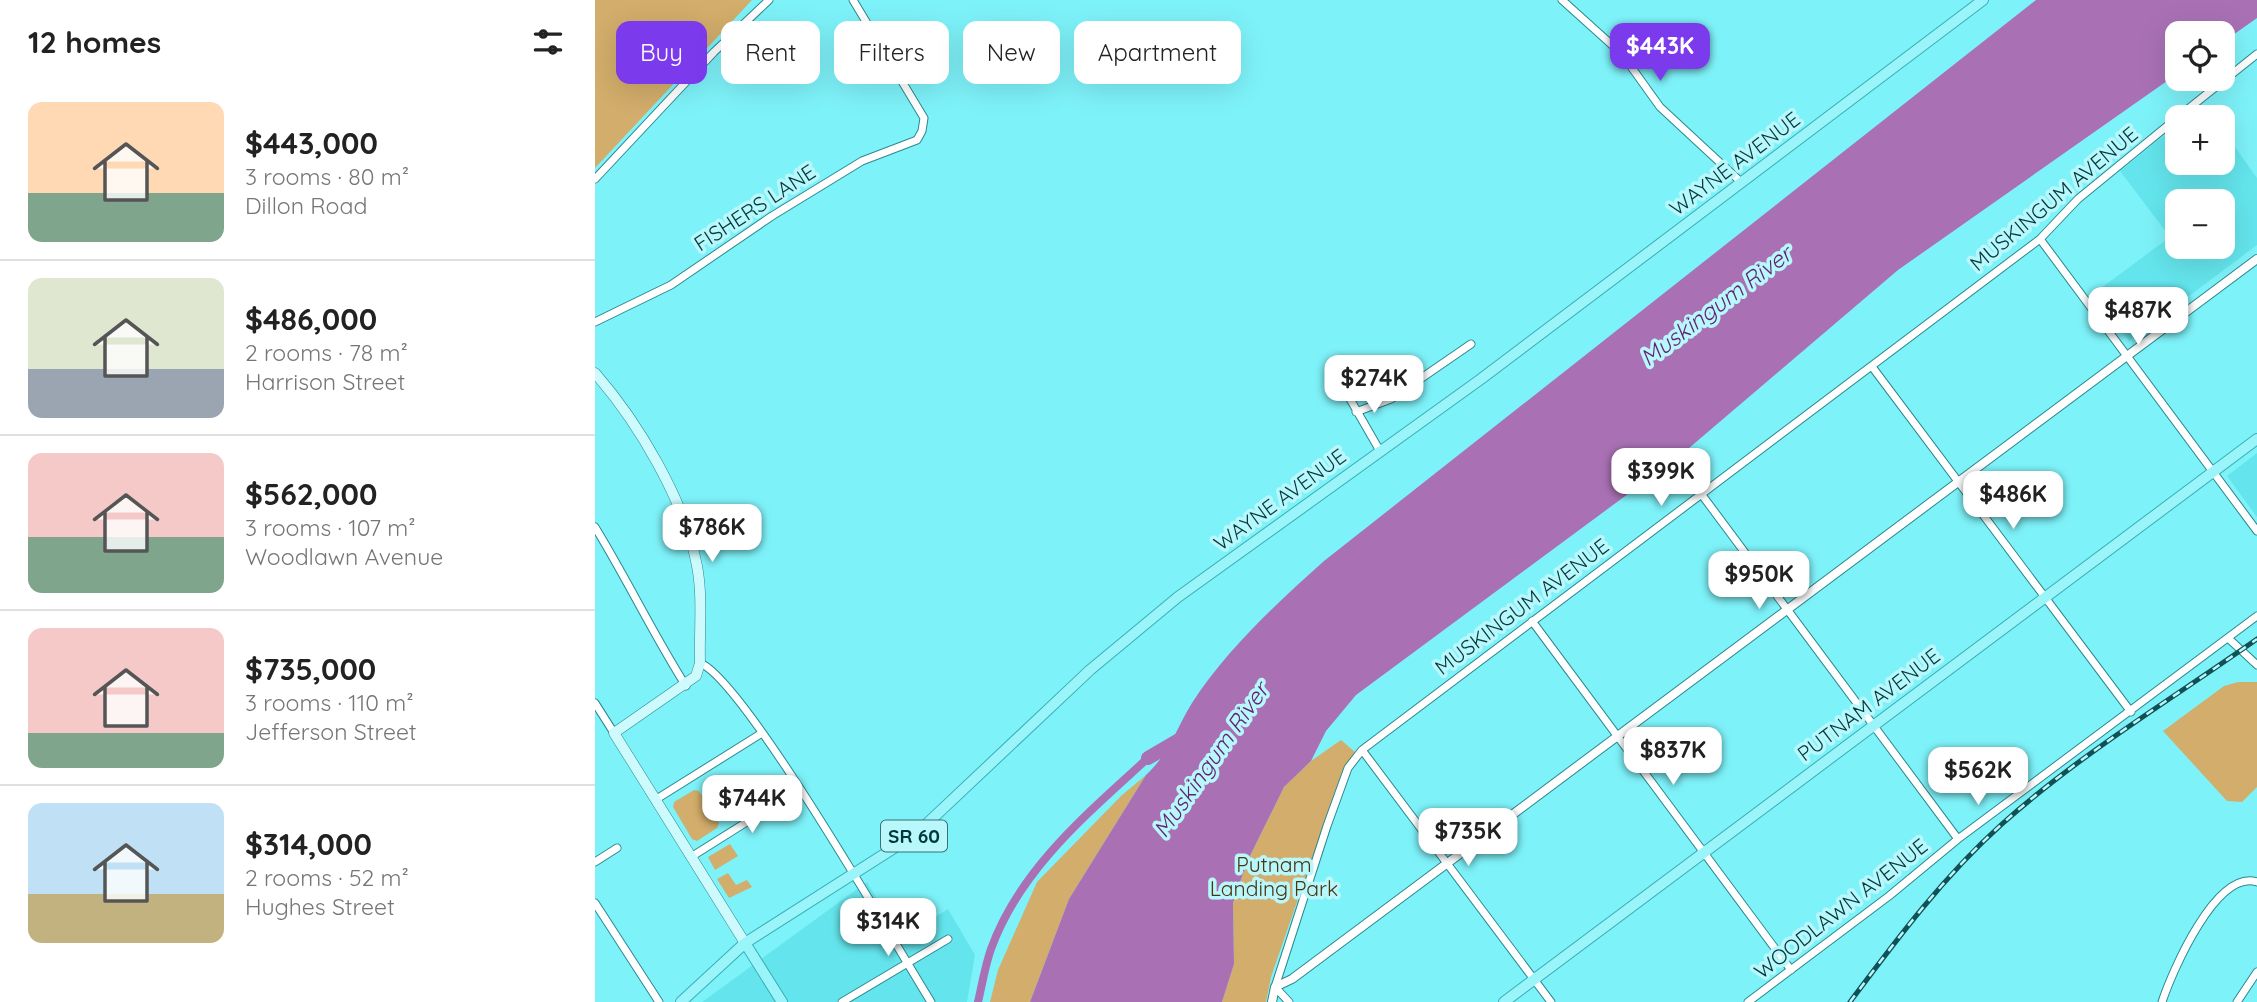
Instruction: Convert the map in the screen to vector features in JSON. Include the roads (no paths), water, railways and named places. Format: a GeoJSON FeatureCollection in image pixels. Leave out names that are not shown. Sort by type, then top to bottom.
{"type":"FeatureCollection","features":[{"type":"Feature","properties":{"kind":"main road","name":"WAYNE AVENUE"},"geometry":{"type":"LineString","coordinates":[[745,943],[901,846],[933,820],[1045,712],[1146,622],[1742,183],[1983,0]]}},
{"type":"Feature","properties":{"kind":"main road"},"geometry":{"type":"LineString","coordinates":[[595,373],[648,444],[691,545],[698,568],[699,663],[696,676],[686,686],[614,733],[782,1002]]}},
{"type":"Feature","properties":{"kind":"main road","name":"PUTNAM AVENUE"},"geometry":{"type":"LineString","coordinates":[[1504,1002],[2257,439]]}},
{"type":"Feature","properties":{"kind":"main road","name":"SR 60"},"geometry":{"type":"LineString","coordinates":[[681,1002],[745,943]]}},
{"type":"Feature","properties":{"kind":"street"},"geometry":{"type":"LineString","coordinates":[[595,179],[714,52],[769,0]]}},
{"type":"Feature","properties":{"kind":"street","name":"FISHERS LANE"},"geometry":{"type":"LineString","coordinates":[[595,323],[671,285],[772,216],[862,161],[917,140],[924,118],[853,0]]}},
{"type":"Feature","properties":{"kind":"street"},"geometry":{"type":"LineString","coordinates":[[1562,0],[1622,54],[1660,107],[1742,183]]}},
{"type":"Feature","properties":{"kind":"street","name":"MUSKINGUM AVENUE"},"geometry":{"type":"LineString","coordinates":[[2193,105],[2257,54]]}},
{"type":"Feature","properties":{"kind":"street","name":"MUSKINGUM AVENUE"},"geometry":{"type":"LineString","coordinates":[[1272,1002],[1327,826],[1348,768],[1361,750],[1873,368],[2040,239],[2078,199],[2165,128]]}},
{"type":"Feature","properties":{"kind":"street"},"geometry":{"type":"LineString","coordinates":[[2040,239],[2257,531]]}},
{"type":"Feature","properties":{"kind":"street"},"geometry":{"type":"LineString","coordinates":[[1289,1002],[1275,987],[1292,979],[1616,734],[2257,259]]}},
{"type":"Feature","properties":{"kind":"street"},"geometry":{"type":"LineString","coordinates":[[1356,412],[1391,399],[1471,344]]}},
{"type":"Feature","properties":{"kind":"street"},"geometry":{"type":"LineString","coordinates":[[1873,368],[2130,712]]}},
{"type":"Feature","properties":{"kind":"street"},"geometry":{"type":"LineString","coordinates":[[1346,392],[1380,451]]}},
{"type":"Feature","properties":{"kind":"street"},"geometry":{"type":"LineString","coordinates":[[1702,495],[1958,839]]}},
{"type":"Feature","properties":{"kind":"street"},"geometry":{"type":"LineString","coordinates":[[595,527],[630,584],[644,617],[686,686]]}},
{"type":"Feature","properties":{"kind":"street","name":"WOODLAWN AVENUE"},"geometry":{"type":"LineString","coordinates":[[1748,1002],[1958,839],[2257,616]]}},
{"type":"Feature","properties":{"kind":"street"},"geometry":{"type":"LineString","coordinates":[[1532,621],[1791,970]]}},
{"type":"Feature","properties":{"kind":"street"},"geometry":{"type":"LineString","coordinates":[[2228,639],[2257,666]]}},
{"type":"Feature","properties":{"kind":"street"},"geometry":{"type":"LineString","coordinates":[[699,663],[710,667],[721,678],[762,733],[931,1002]]}},
{"type":"Feature","properties":{"kind":"street"},"geometry":{"type":"LineString","coordinates":[[595,704],[614,733]]}},
{"type":"Feature","properties":{"kind":"street"},"geometry":{"type":"LineString","coordinates":[[655,800],[762,733]]}},
{"type":"Feature","properties":{"kind":"street"},"geometry":{"type":"LineString","coordinates":[[1361,750],[1551,1002]]}},
{"type":"Feature","properties":{"kind":"street"},"geometry":{"type":"LineString","coordinates":[[691,857],[799,789]]}},
{"type":"Feature","properties":{"kind":"street"},"geometry":{"type":"LineString","coordinates":[[595,862],[617,848]]}},
{"type":"Feature","properties":{"kind":"street"},"geometry":{"type":"LineString","coordinates":[[2162,1002],[2183,951],[2207,913],[2237,884],[2249,880],[2257,882]]}},
{"type":"Feature","properties":{"kind":"street"},"geometry":{"type":"LineString","coordinates":[[595,903],[659,1002]]}},
{"type":"Feature","properties":{"kind":"street"},"geometry":{"type":"LineString","coordinates":[[842,1002],[948,939]]}},
{"type":"Feature","properties":{"kind":"street"},"geometry":{"type":"LineString","coordinates":[[2238,1002],[2257,972]]}},
{"type":"Feature","properties":{"kind":"water"},"geometry":{"type":"Polygon","coordinates":[[[2036,0],[2257,0],[2257,18],[2235,34],[2235,21],[2165,21],[2165,82],[1898,270],[1682,454],[1356,695],[1326,731],[1311,761],[1284,787],[1247,862],[1233,903],[1234,964],[1222,1002],[1030,1002],[1069,899],[1146,775],[1166,750],[1192,703],[1220,664],[1271,610],[1324,561],[2036,0]]]}},
{"type":"Feature","properties":{"kind":"waterway","name":"Muskingum River"},"geometry":{"type":"LineString","coordinates":[[1148,758],[1189,734]]}},
{"type":"Feature","properties":{"kind":"waterway","name":"Muskingum River"},"geometry":{"type":"LineString","coordinates":[[978,1002],[991,949],[1019,893],[1037,868],[1079,822],[1148,758]]}},
{"type":"Feature","properties":{"kind":"railway"},"geometry":{"type":"LineString","coordinates":[[1850,1002],[1940,887],[2002,824],[2063,774],[2257,639]]}},
{"type":"Feature","properties":{"kind":"park label","name":"Putnam Landing Park"},"geometry":{"type":"Point","coordinates":[1274,877]}}]}
